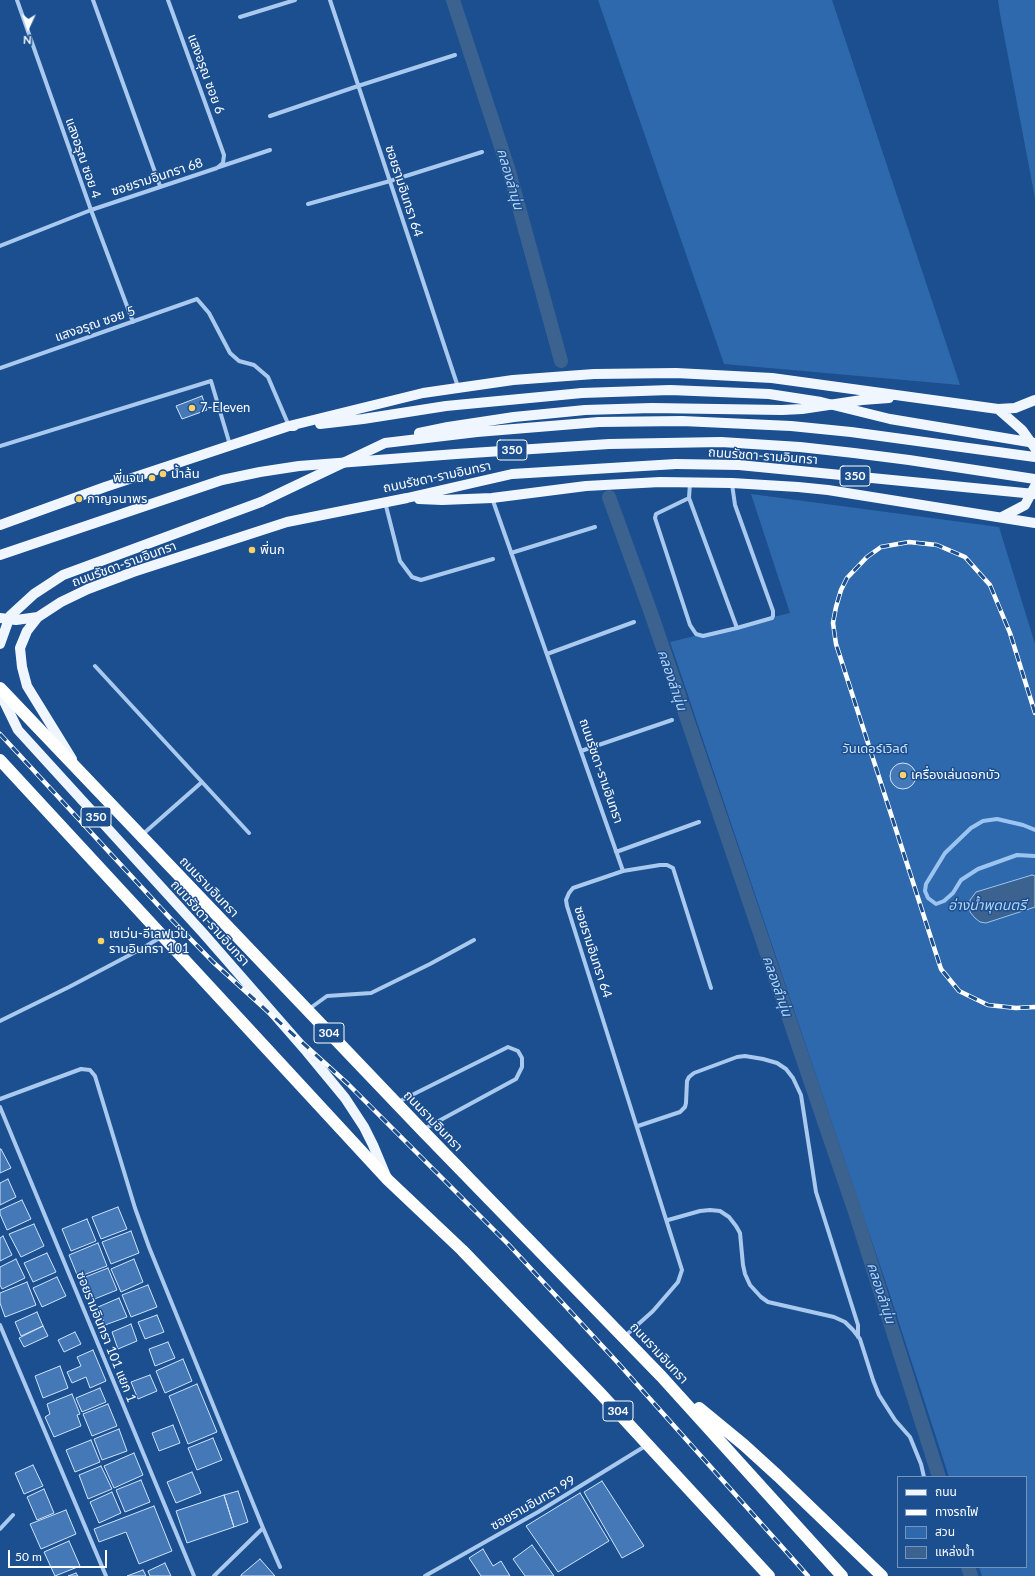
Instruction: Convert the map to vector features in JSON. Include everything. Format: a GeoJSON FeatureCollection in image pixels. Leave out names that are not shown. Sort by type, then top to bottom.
{"type":"FeatureCollection","features":[{"type":"Feature","properties":{"kind":"highway","name":"ถนนรามอินทรา"},"geometry":{"type":"LineString","coordinates":[[0,688],[80,770],[396,1103],[661,1376],[842,1576]]}},
{"type":"Feature","properties":{"kind":"highway","name":"304"},"geometry":{"type":"LineString","coordinates":[[0,760],[388,1180],[462,1250],[649,1444],[769,1576]]}},
{"type":"Feature","properties":{"kind":"highway"},"geometry":{"type":"LineString","coordinates":[[661,1376],[744,1445],[882,1576]]}},
{"type":"Feature","properties":{"kind":"main road"},"geometry":{"type":"LineString","coordinates":[[2,526],[98,489],[289,426],[388,401],[458,387],[554,376],[676,373],[772,378],[998,409],[1015,408],[1035,400]]}},
{"type":"Feature","properties":{"kind":"main road"},"geometry":{"type":"LineString","coordinates":[[289,426],[363,419],[462,404],[582,392],[670,390],[769,394],[821,402],[890,419],[1035,443]]}},
{"type":"Feature","properties":{"kind":"main road"},"geometry":{"type":"LineString","coordinates":[[385,443],[448,427],[549,413],[652,408],[782,410],[802,409],[877,398],[921,398]]}},
{"type":"Feature","properties":{"kind":"main road"},"geometry":{"type":"LineString","coordinates":[[998,409],[1022,430],[1035,448]]}},
{"type":"Feature","properties":{"kind":"main road","name":"ถนนรัชดา-รามอินทรา"},"geometry":{"type":"LineString","coordinates":[[0,644],[10,616],[34,594],[63,574],[261,502],[385,443],[477,432],[558,425],[630,421],[682,421],[767,424],[851,432],[1035,457]]}},
{"type":"Feature","properties":{"kind":"main road","name":"ถนนรัชดา-รามอินทรา"},"geometry":{"type":"LineString","coordinates":[[0,555],[222,480],[299,466],[456,454],[609,444],[721,442],[800,447],[862,454],[1035,479]]}},
{"type":"Feature","properties":{"kind":"main road","name":"ถนนรัชดา-รามอินทรา"},"geometry":{"type":"LineString","coordinates":[[80,770],[27,686],[22,667],[20,648],[27,631],[38,617],[61,602],[88,589],[155,565],[287,522],[407,498],[512,474],[676,464],[738,465],[1035,494]]}},
{"type":"Feature","properties":{"kind":"main road"},"geometry":{"type":"LineString","coordinates":[[407,498],[442,500],[492,498],[586,486],[660,482],[732,483],[828,490],[1035,523]]}},
{"type":"Feature","properties":{"kind":"main road"},"geometry":{"type":"LineString","coordinates":[[1002,517],[1025,505],[1035,486]]}},
{"type":"Feature","properties":{"kind":"main road"},"geometry":{"type":"LineString","coordinates":[[0,618],[16,620],[38,617]]}},
{"type":"Feature","properties":{"kind":"main road","name":"ถนนรัชดา-รามอินทรา"},"geometry":{"type":"LineString","coordinates":[[0,693],[18,730],[203,933],[308,1052],[344,1098],[364,1128],[388,1180]]}},
{"type":"Feature","properties":{"kind":"street","name":"แสงอรุณ ซอย 4"},"geometry":{"type":"LineString","coordinates":[[17,0],[91,210],[133,322]]}},
{"type":"Feature","properties":{"kind":"street"},"geometry":{"type":"LineString","coordinates":[[94,0],[160,186]]}},
{"type":"Feature","properties":{"kind":"street","name":"แสงอรุณ ซอย 6"},"geometry":{"type":"LineString","coordinates":[[168,0],[224,155]]}},
{"type":"Feature","properties":{"kind":"street"},"geometry":{"type":"LineString","coordinates":[[240,17],[295,0]]}},
{"type":"Feature","properties":{"kind":"street","name":"ซอยรามอินทรา 64"},"geometry":{"type":"LineString","coordinates":[[330,0],[458,387]]}},
{"type":"Feature","properties":{"kind":"street"},"geometry":{"type":"LineString","coordinates":[[270,116],[454,55]]}},
{"type":"Feature","properties":{"kind":"street"},"geometry":{"type":"LineString","coordinates":[[217,168],[270,150]]}},
{"type":"Feature","properties":{"kind":"street"},"geometry":{"type":"LineString","coordinates":[[308,204],[390,181],[482,152]]}},
{"type":"Feature","properties":{"kind":"street","name":"ซอยรามอินทรา 68"},"geometry":{"type":"LineString","coordinates":[[0,246],[91,210],[217,168],[223,163],[224,155]]}},
{"type":"Feature","properties":{"kind":"street","name":"แสงอรุณ ซอย 5"},"geometry":{"type":"LineString","coordinates":[[0,368],[197,300],[209,313],[230,353],[239,361],[254,365],[268,377],[289,426]]}},
{"type":"Feature","properties":{"kind":"street"},"geometry":{"type":"LineString","coordinates":[[0,446],[211,381],[230,445]]}},
{"type":"Feature","properties":{"kind":"street"},"geometry":{"type":"LineString","coordinates":[[690,483],[689,498],[737,628]]}},
{"type":"Feature","properties":{"kind":"street"},"geometry":{"type":"LineString","coordinates":[[689,498],[656,514],[655,518],[690,625],[696,634],[703,636],[772,618],[773,614],[734,505],[732,483]]}},
{"type":"Feature","properties":{"kind":"street","name":"ถนนรัชดา-รามอินทรา"},"geometry":{"type":"LineString","coordinates":[[492,498],[623,871]]}},
{"type":"Feature","properties":{"kind":"street"},"geometry":{"type":"LineString","coordinates":[[385,502],[400,561],[412,577],[421,580],[493,559]]}},
{"type":"Feature","properties":{"kind":"street"},"geometry":{"type":"LineString","coordinates":[[511,553],[595,527]]}},
{"type":"Feature","properties":{"kind":"street"},"geometry":{"type":"LineString","coordinates":[[547,654],[634,622]]}},
{"type":"Feature","properties":{"kind":"street"},"geometry":{"type":"LineString","coordinates":[[95,666],[250,833]]}},
{"type":"Feature","properties":{"kind":"street"},"geometry":{"type":"LineString","coordinates":[[581,751],[672,720]]}},
{"type":"Feature","properties":{"kind":"street"},"geometry":{"type":"LineString","coordinates":[[141,836],[202,782]]}},
{"type":"Feature","properties":{"kind":"street"},"geometry":{"type":"LineString","coordinates":[[616,852],[699,822]]}},
{"type":"Feature","properties":{"kind":"street","name":"ซอยรามอินทรา 64"},"geometry":{"type":"LineString","coordinates":[[624,1337],[653,1311],[681,1277],[682,1270],[668,1220],[566,900],[569,893],[573,888],[623,871],[660,865],[667,865],[673,868],[711,988]]}},
{"type":"Feature","properties":{"kind":"street"},"geometry":{"type":"LineString","coordinates":[[0,1021],[69,987],[143,948],[162,936]]}},
{"type":"Feature","properties":{"kind":"street"},"geometry":{"type":"LineString","coordinates":[[307,1010],[327,996],[371,993],[430,964],[474,940]]}},
{"type":"Feature","properties":{"kind":"street"},"geometry":{"type":"LineString","coordinates":[[396,1103],[508,1047],[518,1051],[522,1058],[522,1067],[516,1079],[422,1130]]}},
{"type":"Feature","properties":{"kind":"street"},"geometry":{"type":"LineString","coordinates":[[638,1126],[680,1112],[685,1107],[686,1103],[687,1081],[694,1073],[737,1057],[745,1056],[763,1059],[786,1069],[793,1078],[801,1095],[816,1192],[858,1325],[858,1337]]}},
{"type":"Feature","properties":{"kind":"street"},"geometry":{"type":"LineString","coordinates":[[0,1099],[81,1069],[90,1070],[95,1076],[135,1208],[149,1248],[280,1567]]}},
{"type":"Feature","properties":{"kind":"street","name":"ซอยรามอินทรา 101 แยก 1"},"geometry":{"type":"LineString","coordinates":[[0,1107],[194,1576]]}},
{"type":"Feature","properties":{"kind":"street"},"geometry":{"type":"LineString","coordinates":[[668,1220],[700,1211],[720,1211],[729,1217],[740,1233],[742,1265],[750,1285],[761,1297],[768,1302],[834,1317],[845,1322],[853,1330],[858,1337],[880,1395],[895,1420],[910,1437],[921,1464],[924,1476]]}},
{"type":"Feature","properties":{"kind":"street"},"geometry":{"type":"LineString","coordinates":[[0,1325],[106,1576]]}},
{"type":"Feature","properties":{"kind":"street","name":"ซอยรามอินทรา 99"},"geometry":{"type":"LineString","coordinates":[[425,1576],[538,1512],[649,1444]]}},
{"type":"Feature","properties":{"kind":"street"},"geometry":{"type":"LineString","coordinates":[[0,1529],[13,1515]]}},
{"type":"Feature","properties":{"kind":"street"},"geometry":{"type":"LineString","coordinates":[[214,1576],[263,1528]]}},
{"type":"Feature","properties":{"kind":"green space"},"geometry":{"type":"Polygon","coordinates":[[[598,0],[832,0],[960,385],[724,364],[598,0]]]}},
{"type":"Feature","properties":{"kind":"green space"},"geometry":{"type":"Polygon","coordinates":[[[998,0],[1035,0],[1035,198],[1000,14],[998,0]]]}},
{"type":"Feature","properties":{"kind":"green space","name":"วันเดอร์เวิลด์"},"geometry":{"type":"Polygon","coordinates":[[[751,494],[999,527],[1035,644],[1035,1576],[982,1576],[979,1568],[1027,1568],[1027,1476],[949,1476],[889,1292],[670,642],[790,613],[751,494]]]}},
{"type":"Feature","properties":{"kind":"water","name":"อ่างน้ำพุดนตรี"},"geometry":{"type":"Polygon","coordinates":[[[1032,875],[1035,876],[1035,907],[986,923],[980,922],[970,912],[970,900],[976,892],[1032,875]]]}},
{"type":"Feature","properties":{"kind":"building","name":"7-Eleven"},"geometry":{"type":"Polygon","coordinates":[[[202,396],[207,410],[182,419],[176,406],[202,396]]]}},
{"type":"Feature","properties":{"kind":"building","name":"เครื่องเล่นดอกบัว"},"geometry":{"type":"Polygon","coordinates":[[[903,763],[912,767],[916,776],[912,785],[903,789],[894,785],[890,776],[894,767],[903,763]]]}},
{"type":"Feature","properties":{"kind":"building"},"geometry":{"type":"Polygon","coordinates":[[[0,1149],[11,1168],[0,1173],[0,1149]]]}},
{"type":"Feature","properties":{"kind":"building"},"geometry":{"type":"Polygon","coordinates":[[[8,1179],[16,1197],[0,1205],[0,1183],[8,1179]]]}},
{"type":"Feature","properties":{"kind":"building"},"geometry":{"type":"Polygon","coordinates":[[[22,1200],[31,1219],[7,1230],[0,1214],[0,1210],[22,1200]]]}},
{"type":"Feature","properties":{"kind":"building"},"geometry":{"type":"Polygon","coordinates":[[[118,1207],[127,1229],[101,1239],[92,1217],[118,1207]]]}},
{"type":"Feature","properties":{"kind":"building"},"geometry":{"type":"Polygon","coordinates":[[[87,1219],[96,1241],[71,1251],[62,1229],[87,1219]]]}},
{"type":"Feature","properties":{"kind":"building"},"geometry":{"type":"Polygon","coordinates":[[[34,1224],[44,1246],[21,1257],[9,1234],[34,1224]]]}},
{"type":"Feature","properties":{"kind":"building"},"geometry":{"type":"Polygon","coordinates":[[[131,1231],[139,1253],[111,1264],[102,1242],[131,1231]]]}},
{"type":"Feature","properties":{"kind":"building"},"geometry":{"type":"Polygon","coordinates":[[[3,1236],[12,1255],[0,1261],[0,1238],[3,1236]]]}},
{"type":"Feature","properties":{"kind":"building"},"geometry":{"type":"Polygon","coordinates":[[[98,1243],[107,1266],[78,1277],[69,1255],[98,1243]]]}},
{"type":"Feature","properties":{"kind":"building"},"geometry":{"type":"Polygon","coordinates":[[[47,1253],[56,1272],[33,1282],[24,1263],[47,1253]]]}},
{"type":"Feature","properties":{"kind":"building"},"geometry":{"type":"Polygon","coordinates":[[[16,1259],[25,1278],[2,1289],[0,1285],[0,1267],[16,1259]]]}},
{"type":"Feature","properties":{"kind":"building"},"geometry":{"type":"Polygon","coordinates":[[[134,1259],[143,1282],[121,1292],[111,1269],[134,1259]]]}},
{"type":"Feature","properties":{"kind":"building"},"geometry":{"type":"Polygon","coordinates":[[[108,1268],[117,1290],[92,1300],[83,1278],[108,1268]]]}},
{"type":"Feature","properties":{"kind":"building"},"geometry":{"type":"Polygon","coordinates":[[[57,1277],[66,1296],[42,1307],[33,1288],[57,1277]]]}},
{"type":"Feature","properties":{"kind":"building"},"geometry":{"type":"Polygon","coordinates":[[[27,1282],[36,1305],[5,1317],[0,1303],[0,1293],[27,1282]]]}},
{"type":"Feature","properties":{"kind":"building"},"geometry":{"type":"Polygon","coordinates":[[[148,1285],[157,1307],[131,1317],[122,1295],[148,1285]]]}},
{"type":"Feature","properties":{"kind":"building"},"geometry":{"type":"Polygon","coordinates":[[[119,1298],[127,1317],[105,1325],[98,1307],[119,1298]]]}},
{"type":"Feature","properties":{"kind":"building"},"geometry":{"type":"Polygon","coordinates":[[[37,1312],[43,1326],[21,1336],[15,1322],[37,1312]]]}},
{"type":"Feature","properties":{"kind":"building"},"geometry":{"type":"Polygon","coordinates":[[[157,1315],[164,1332],[145,1339],[138,1322],[157,1315]]]}},
{"type":"Feature","properties":{"kind":"building"},"geometry":{"type":"Polygon","coordinates":[[[131,1324],[137,1341],[118,1349],[112,1332],[131,1324]]]}},
{"type":"Feature","properties":{"kind":"building"},"geometry":{"type":"Polygon","coordinates":[[[43,1326],[48,1336],[24,1347],[19,1338],[43,1326]]]}},
{"type":"Feature","properties":{"kind":"building"},"geometry":{"type":"Polygon","coordinates":[[[75,1332],[81,1344],[64,1352],[58,1340],[75,1332]]]}},
{"type":"Feature","properties":{"kind":"building"},"geometry":{"type":"Polygon","coordinates":[[[168,1342],[175,1358],[155,1366],[149,1349],[168,1342]]]}},
{"type":"Feature","properties":{"kind":"building"},"geometry":{"type":"Polygon","coordinates":[[[93,1350],[106,1381],[90,1388],[86,1377],[72,1383],[67,1372],[81,1366],[77,1357],[93,1350]]]}},
{"type":"Feature","properties":{"kind":"building"},"geometry":{"type":"Polygon","coordinates":[[[183,1359],[192,1381],[165,1393],[156,1371],[183,1359]]]}},
{"type":"Feature","properties":{"kind":"building"},"geometry":{"type":"Polygon","coordinates":[[[60,1366],[68,1388],[43,1398],[35,1376],[60,1366]]]}},
{"type":"Feature","properties":{"kind":"building"},"geometry":{"type":"Polygon","coordinates":[[[150,1375],[157,1391],[138,1399],[131,1382],[150,1375]]]}},
{"type":"Feature","properties":{"kind":"building"},"geometry":{"type":"Polygon","coordinates":[[[197,1384],[217,1432],[188,1444],[169,1396],[197,1384]]]}},
{"type":"Feature","properties":{"kind":"building"},"geometry":{"type":"Polygon","coordinates":[[[100,1388],[106,1402],[82,1412],[76,1398],[100,1388]]]}},
{"type":"Feature","properties":{"kind":"building"},"geometry":{"type":"Polygon","coordinates":[[[72,1394],[80,1414],[77,1415],[81,1426],[54,1437],[45,1417],[50,1414],[47,1404],[72,1394]]]}},
{"type":"Feature","properties":{"kind":"building"},"geometry":{"type":"Polygon","coordinates":[[[108,1404],[117,1426],[92,1436],[83,1414],[108,1404]]]}},
{"type":"Feature","properties":{"kind":"building"},"geometry":{"type":"Polygon","coordinates":[[[173,1425],[180,1443],[159,1451],[152,1433],[173,1425]]]}},
{"type":"Feature","properties":{"kind":"building"},"geometry":{"type":"Polygon","coordinates":[[[119,1429],[127,1451],[102,1460],[94,1439],[119,1429]]]}},
{"type":"Feature","properties":{"kind":"building"},"geometry":{"type":"Polygon","coordinates":[[[213,1438],[222,1460],[197,1470],[188,1448],[213,1438]]]}},
{"type":"Feature","properties":{"kind":"building"},"geometry":{"type":"Polygon","coordinates":[[[91,1440],[100,1462],[75,1472],[66,1450],[91,1440]]]}},
{"type":"Feature","properties":{"kind":"building"},"geometry":{"type":"Polygon","coordinates":[[[134,1453],[143,1475],[114,1488],[104,1466],[134,1453]]]}},
{"type":"Feature","properties":{"kind":"building"},"geometry":{"type":"Polygon","coordinates":[[[33,1465],[43,1486],[24,1494],[15,1473],[33,1465]]]}},
{"type":"Feature","properties":{"kind":"building"},"geometry":{"type":"Polygon","coordinates":[[[101,1466],[112,1489],[88,1499],[79,1475],[101,1466]]]}},
{"type":"Feature","properties":{"kind":"building"},"geometry":{"type":"Polygon","coordinates":[[[192,1472],[201,1493],[176,1503],[167,1482],[192,1472]]]}},
{"type":"Feature","properties":{"kind":"building"},"geometry":{"type":"Polygon","coordinates":[[[141,1480],[150,1502],[125,1512],[116,1490],[141,1480]]]}},
{"type":"Feature","properties":{"kind":"building"},"geometry":{"type":"Polygon","coordinates":[[[602,1481],[644,1546],[622,1558],[584,1492],[602,1481]]]}},
{"type":"Feature","properties":{"kind":"building"},"geometry":{"type":"Polygon","coordinates":[[[44,1489],[54,1513],[37,1520],[27,1497],[44,1489]]]}},
{"type":"Feature","properties":{"kind":"building"},"geometry":{"type":"Polygon","coordinates":[[[238,1491],[248,1522],[234,1527],[224,1495],[238,1491]]]}},
{"type":"Feature","properties":{"kind":"building"},"geometry":{"type":"Polygon","coordinates":[[[112,1492],[121,1513],[99,1523],[90,1502],[112,1492]]]}},
{"type":"Feature","properties":{"kind":"building"},"geometry":{"type":"Polygon","coordinates":[[[580,1493],[609,1541],[558,1572],[526,1526],[580,1493]]]}},
{"type":"Feature","properties":{"kind":"building"},"geometry":{"type":"Polygon","coordinates":[[[224,1495],[234,1527],[187,1543],[176,1511],[224,1495]]]}},
{"type":"Feature","properties":{"kind":"building"},"geometry":{"type":"Polygon","coordinates":[[[154,1506],[172,1551],[139,1564],[126,1532],[99,1542],[94,1529],[154,1506]]]}},
{"type":"Feature","properties":{"kind":"building"},"geometry":{"type":"Polygon","coordinates":[[[66,1510],[76,1534],[41,1549],[30,1524],[66,1510]]]}},
{"type":"Feature","properties":{"kind":"building"},"geometry":{"type":"Polygon","coordinates":[[[69,1541],[80,1566],[55,1576],[44,1552],[69,1541]]]}},
{"type":"Feature","properties":{"kind":"building"},"geometry":{"type":"Polygon","coordinates":[[[532,1545],[554,1576],[525,1576],[513,1559],[532,1545]]]}},
{"type":"Feature","properties":{"kind":"building"},"geometry":{"type":"Polygon","coordinates":[[[483,1549],[493,1566],[501,1561],[510,1576],[481,1576],[469,1558],[483,1549]]]}},
{"type":"Feature","properties":{"kind":"building"},"geometry":{"type":"Polygon","coordinates":[[[260,1559],[275,1576],[241,1576],[241,1575],[260,1559]]]}},
{"type":"Feature","properties":{"kind":"building"},"geometry":{"type":"Polygon","coordinates":[[[165,1563],[171,1576],[150,1576],[148,1571],[165,1563]]]}},
{"type":"Feature","properties":{"kind":"building"},"geometry":{"type":"Polygon","coordinates":[[[143,1570],[146,1576],[127,1576],[143,1570]]]}},
{"type":"Feature","properties":{"kind":"building"},"geometry":{"type":"Polygon","coordinates":[[[76,1573],[78,1576],[68,1576],[76,1573]]]}},
{"type":"Feature","properties":{"kind":"waterway","name":"คลองลำนุ่น"},"geometry":{"type":"LineString","coordinates":[[453,0],[509,171],[561,361]]}},
{"type":"Feature","properties":{"kind":"waterway","name":"คลองลำนุ่น"},"geometry":{"type":"LineString","coordinates":[[609,497],[651,613],[856,1215],[939,1476]]}},
{"type":"Feature","properties":{"kind":"waterway"},"geometry":{"type":"LineString","coordinates":[[1035,830],[1023,825],[997,819],[983,821],[971,828],[945,853],[926,884],[925,891],[928,898],[936,904],[944,901],[953,893],[961,880],[978,869],[1017,855],[1035,856]]}},
{"type":"Feature","properties":{"kind":"waterway","name":"คลองลำนุ่น"},"geometry":{"type":"LineString","coordinates":[[968,1568],[971,1576]]}},
{"type":"Feature","properties":{"kind":"railway"},"geometry":{"type":"LineString","coordinates":[[1035,713],[1010,633],[990,585],[965,557],[937,545],[909,542],[881,547],[867,557],[847,578],[841,590],[833,623],[836,644],[941,969],[959,991],[988,1005],[1016,1008],[1035,1007]]}},
{"type":"Feature","properties":{"kind":"railway"},"geometry":{"type":"LineString","coordinates":[[0,734],[170,918],[213,962],[348,1084],[509,1245],[618,1363],[808,1576]]}},
{"type":"Feature","properties":{"kind":"place","name":"7-Eleven"},"geometry":{"type":"Point","coordinates":[192,408]}},
{"type":"Feature","properties":{"kind":"place","name":"น้ำล้น"},"geometry":{"type":"Point","coordinates":[163,474]}},
{"type":"Feature","properties":{"kind":"place","name":"พี่แจน"},"geometry":{"type":"Point","coordinates":[152,478]}},
{"type":"Feature","properties":{"kind":"place","name":"กาญจนาพร"},"geometry":{"type":"Point","coordinates":[79,499]}},
{"type":"Feature","properties":{"kind":"place","name":"พี่นก"},"geometry":{"type":"Point","coordinates":[252,550]}},
{"type":"Feature","properties":{"kind":"place","name":"เครื่องเล่นดอกบัว"},"geometry":{"type":"Point","coordinates":[903,775]}},
{"type":"Feature","properties":{"kind":"place","name":"เซเว่น-อีเลฟเว่น รามอินทรา 101"},"geometry":{"type":"Point","coordinates":[101,941]}}]}
